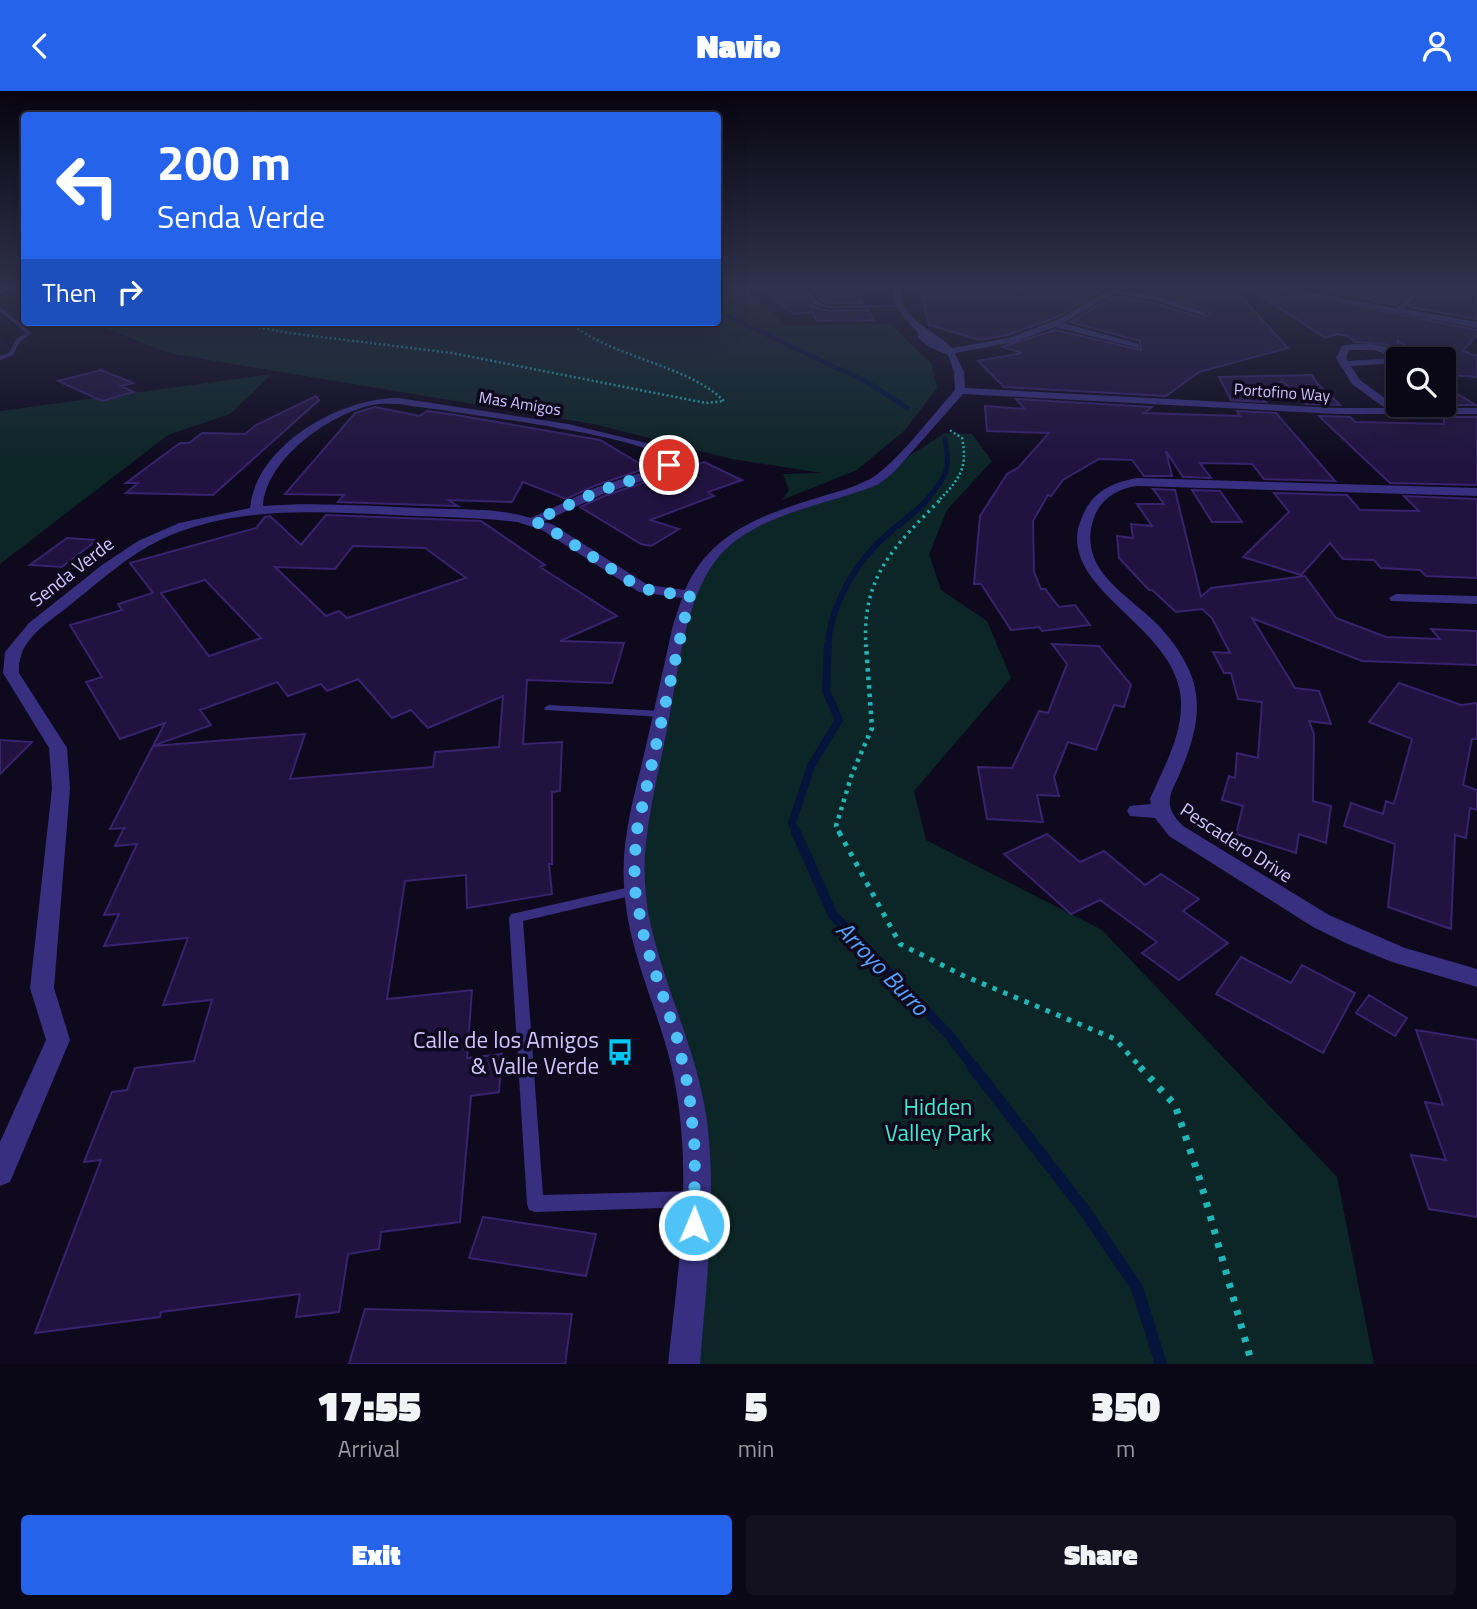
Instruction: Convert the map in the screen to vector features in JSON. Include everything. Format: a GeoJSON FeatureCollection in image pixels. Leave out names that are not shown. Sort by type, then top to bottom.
{"type":"FeatureCollection","features":[{"type":"Feature","properties":{"kind":"street"},"geometry":{"type":"LineString","coordinates":[[939,347],[949,351],[969,347]]}},
{"type":"Feature","properties":{"kind":"street"},"geometry":{"type":"LineString","coordinates":[[1348,347],[1342,353],[1343,364],[1356,382],[1386,404]]}},
{"type":"Feature","properties":{"kind":"street"},"geometry":{"type":"LineString","coordinates":[[1353,347],[1386,351]]}},
{"type":"Feature","properties":{"kind":"street"},"geometry":{"type":"LineString","coordinates":[[684,1364],[694,1251],[695,1151],[689,1091],[677,1038],[645,942],[635,891],[636,834],[690,595],[702,569],[726,542],[759,523],[875,481],[936,421],[960,391],[962,377],[949,351]]}},
{"type":"Feature","properties":{"kind":"street"},"geometry":{"type":"LineString","coordinates":[[1343,364],[1386,360]]}},
{"type":"Feature","properties":{"kind":"street","name":"Portofino Way"},"geometry":{"type":"LineString","coordinates":[[960,391],[1026,397],[1386,412]]}},
{"type":"Feature","properties":{"kind":"street","name":"Mas Amigos"},"geometry":{"type":"LineString","coordinates":[[256,509],[254,498],[260,482],[295,443],[343,412],[380,401],[400,401],[568,426],[654,446],[663,450],[671,459],[669,465],[662,470],[599,491],[534,521]]}},
{"type":"Feature","properties":{"kind":"street","name":"Portofino Way"},"geometry":{"type":"LineString","coordinates":[[1456,411],[1477,411]]}},
{"type":"Feature","properties":{"kind":"street","name":"Pescadero Drive"},"geometry":{"type":"LineString","coordinates":[[1477,492],[1146,482],[1115,487],[1092,506],[1081,536],[1087,560],[1111,593],[1162,639],[1178,664],[1187,687],[1188,727],[1160,799],[1160,811],[1165,820],[1176,831],[1321,921],[1400,956],[1477,978]]}},
{"type":"Feature","properties":{"kind":"street","name":"Senda Verde"},"geometry":{"type":"LineString","coordinates":[[0,1173],[58,1040],[42,988],[61,788],[58,748],[11,673],[10,658],[12,650],[43,619],[138,547],[185,526],[256,509],[302,508],[497,516],[534,521],[636,585],[655,592],[690,595]]}},
{"type":"Feature","properties":{"kind":"street"},"geometry":{"type":"LineString","coordinates":[[1396,598],[1477,600]]}},
{"type":"Feature","properties":{"kind":"street"},"geometry":{"type":"LineString","coordinates":[[1137,811],[1160,811]]}},
{"type":"Feature","properties":{"kind":"lane"},"geometry":{"type":"LineString","coordinates":[[0,358],[11,354],[14,347]]}},
{"type":"Feature","properties":{"kind":"lane"},"geometry":{"type":"LineString","coordinates":[[549,708],[662,714]]}},
{"type":"Feature","properties":{"kind":"lane"},"geometry":{"type":"LineString","coordinates":[[635,891],[516,918],[535,1205],[694,1199]]}},
{"type":"Feature","properties":{"kind":"path"},"geometry":{"type":"LineString","coordinates":[[406,347],[452,353],[706,403],[724,401],[719,394],[702,386],[609,347]]}},
{"type":"Feature","properties":{"kind":"path"},"geometry":{"type":"LineString","coordinates":[[936,421],[962,438],[965,458],[956,483],[893,548],[874,579],[865,632],[872,728],[852,774],[836,826],[900,944],[962,975],[1115,1039],[1175,1105],[1200,1180],[1252,1364]]}},
{"type":"Feature","properties":{"kind":"green space"},"geometry":{"type":"Polygon","coordinates":[[[155,347],[915,347],[932,364],[937,388],[905,430],[857,470],[782,500],[789,490],[783,474],[822,473],[732,459],[594,424],[173,354],[155,347]]]}},
{"type":"Feature","properties":{"kind":"green space"},"geometry":{"type":"Polygon","coordinates":[[[272,374],[230,414],[168,435],[0,564],[0,411],[272,374]]]}},
{"type":"Feature","properties":{"kind":"green space","name":"Hidden Valley Park"},"geometry":{"type":"Polygon","coordinates":[[[945,433],[972,434],[992,461],[947,510],[929,554],[941,590],[987,621],[1011,678],[914,791],[926,840],[1102,930],[1337,1177],[1374,1364],[684,1364],[695,1151],[634,885],[681,625],[715,553],[759,523],[856,490],[945,433]]]}},
{"type":"Feature","properties":{"kind":"building"},"geometry":{"type":"Polygon","coordinates":[[[1003,347],[1130,347],[1141,350],[1141,347],[1288,348],[1199,372],[1166,396],[1004,387],[978,361],[1022,353],[1003,347]]]}},
{"type":"Feature","properties":{"kind":"building"},"geometry":{"type":"Polygon","coordinates":[[[1456,347],[1466,347],[1463,351],[1477,356],[1477,377],[1456,376],[1456,347]]]}},
{"type":"Feature","properties":{"kind":"building"},"geometry":{"type":"Polygon","coordinates":[[[101,370],[133,383],[121,386],[134,392],[102,401],[58,381],[101,370]]]}},
{"type":"Feature","properties":{"kind":"building"},"geometry":{"type":"Polygon","coordinates":[[[1312,375],[1340,405],[1306,404],[1282,381],[1263,399],[1266,402],[1231,400],[1219,377],[1312,375]]]}},
{"type":"Feature","properties":{"kind":"building"},"geometry":{"type":"Polygon","coordinates":[[[1456,393],[1476,405],[1456,405],[1456,393]]]}},
{"type":"Feature","properties":{"kind":"building"},"geometry":{"type":"Polygon","coordinates":[[[316,396],[319,400],[213,495],[126,493],[138,483],[126,483],[180,443],[189,443],[202,433],[245,434],[256,425],[316,396]]]}},
{"type":"Feature","properties":{"kind":"building"},"geometry":{"type":"Polygon","coordinates":[[[1016,399],[1152,407],[1144,413],[1240,416],[1237,411],[1276,413],[1335,481],[1264,479],[1252,464],[1200,463],[1211,478],[1183,477],[1166,451],[1172,476],[1144,476],[1132,460],[1099,459],[1063,480],[1051,496],[1048,495],[1033,521],[1034,572],[1041,589],[1045,589],[1059,607],[1075,605],[1090,625],[1042,631],[1039,627],[1011,630],[981,584],[974,584],[980,516],[1007,474],[1018,468],[1049,433],[987,431],[985,406],[1025,409],[1016,399]]]}},
{"type":"Feature","properties":{"kind":"building"},"geometry":{"type":"Polygon","coordinates":[[[375,407],[419,416],[427,411],[456,415],[600,440],[647,468],[594,486],[566,499],[523,482],[512,502],[448,500],[458,506],[338,502],[344,495],[285,494],[355,413],[375,407]]]}},
{"type":"Feature","properties":{"kind":"building"},"geometry":{"type":"Polygon","coordinates":[[[1319,416],[1350,417],[1355,422],[1444,424],[1444,417],[1477,417],[1477,485],[1390,483],[1319,416]]]}},
{"type":"Feature","properties":{"kind":"building"},"geometry":{"type":"Polygon","coordinates":[[[704,462],[742,480],[708,492],[714,496],[650,520],[679,529],[651,546],[641,544],[580,507],[604,496],[704,462]]]}},
{"type":"Feature","properties":{"kind":"building"},"geometry":{"type":"Polygon","coordinates":[[[1153,489],[1175,490],[1201,597],[1211,588],[1305,576],[1336,618],[1386,637],[1440,639],[1431,629],[1477,631],[1477,665],[1362,661],[1252,618],[1295,688],[1319,691],[1331,724],[1309,721],[1314,734],[1313,801],[1331,806],[1326,843],[1299,834],[1296,853],[1236,834],[1243,806],[1222,800],[1229,776],[1235,778],[1237,753],[1258,758],[1262,702],[1238,699],[1231,673],[1224,673],[1213,652],[1230,653],[1212,618],[1202,609],[1176,612],[1149,590],[1119,558],[1117,536],[1133,538],[1131,524],[1152,526],[1137,504],[1164,504],[1153,489]]]}},
{"type":"Feature","properties":{"kind":"building"},"geometry":{"type":"Polygon","coordinates":[[[1192,490],[1220,491],[1242,522],[1212,522],[1192,490]]]}},
{"type":"Feature","properties":{"kind":"building"},"geometry":{"type":"Polygon","coordinates":[[[1274,493],[1347,495],[1360,510],[1419,511],[1404,496],[1477,499],[1477,578],[1426,576],[1420,570],[1381,568],[1374,560],[1343,559],[1330,543],[1301,575],[1243,557],[1289,512],[1274,493]]]}},
{"type":"Feature","properties":{"kind":"building"},"geometry":{"type":"Polygon","coordinates":[[[326,515],[481,521],[545,565],[540,567],[617,616],[560,641],[624,643],[612,683],[527,680],[523,744],[562,742],[560,791],[552,792],[552,864],[549,864],[552,894],[467,908],[466,875],[405,881],[387,999],[472,990],[467,1058],[502,1054],[499,1092],[471,1096],[460,1222],[381,1232],[379,1249],[348,1254],[339,1312],[296,1317],[300,1294],[161,1312],[160,1317],[35,1333],[101,1160],[84,1162],[112,1092],[127,1090],[135,1068],[194,1061],[212,1000],[163,1005],[188,938],[104,946],[119,914],[104,915],[137,844],[115,846],[124,828],[110,829],[153,746],[165,723],[120,739],[86,682],[102,677],[70,625],[122,610],[118,604],[153,593],[130,563],[256,528],[265,517],[270,516],[301,545],[326,515]],[[353,546],[335,569],[275,567],[326,616],[339,611],[347,618],[466,578],[425,548],[353,546]],[[205,580],[161,593],[209,656],[261,638],[205,580]],[[358,679],[327,691],[321,684],[288,696],[277,682],[200,710],[211,725],[153,746],[305,734],[290,779],[433,767],[435,752],[499,747],[503,696],[428,728],[411,710],[392,718],[358,679]]]}},
{"type":"Feature","properties":{"kind":"building"},"geometry":{"type":"Polygon","coordinates":[[[67,538],[97,540],[62,567],[30,565],[67,538]]]}},
{"type":"Feature","properties":{"kind":"building"},"geometry":{"type":"Polygon","coordinates":[[[1052,644],[1099,646],[1131,685],[1124,707],[1114,705],[1096,750],[1068,742],[1054,777],[1059,796],[1037,795],[1043,822],[987,819],[978,767],[1012,768],[1039,711],[1048,713],[1067,664],[1052,644]]]}},
{"type":"Feature","properties":{"kind":"building"},"geometry":{"type":"Polygon","coordinates":[[[1399,683],[1461,705],[1477,703],[1477,739],[1472,739],[1463,785],[1477,790],[1477,810],[1470,808],[1466,838],[1455,835],[1451,929],[1388,907],[1395,844],[1344,826],[1351,803],[1383,814],[1386,801],[1394,804],[1412,739],[1369,722],[1399,683]]]}},
{"type":"Feature","properties":{"kind":"building"},"geometry":{"type":"Polygon","coordinates":[[[0,740],[32,742],[0,774],[0,740]]]}},
{"type":"Feature","properties":{"kind":"building"},"geometry":{"type":"Polygon","coordinates":[[[1047,834],[1080,862],[1104,851],[1145,885],[1161,874],[1199,899],[1183,911],[1228,943],[1179,980],[1142,953],[1157,942],[1100,900],[1071,914],[1004,854],[1047,834]]]}},
{"type":"Feature","properties":{"kind":"building"},"geometry":{"type":"Polygon","coordinates":[[[1241,957],[1291,983],[1302,965],[1355,993],[1323,1053],[1216,994],[1241,957]]]}},
{"type":"Feature","properties":{"kind":"building"},"geometry":{"type":"Polygon","coordinates":[[[1369,995],[1407,1018],[1395,1036],[1356,1013],[1369,995]]]}},
{"type":"Feature","properties":{"kind":"building"},"geometry":{"type":"Polygon","coordinates":[[[1416,1030],[1477,1040],[1477,1217],[1429,1209],[1411,1155],[1446,1160],[1425,1102],[1443,1105],[1416,1030]]]}},
{"type":"Feature","properties":{"kind":"building"},"geometry":{"type":"Polygon","coordinates":[[[483,1217],[596,1234],[586,1276],[469,1258],[483,1217]]]}},
{"type":"Feature","properties":{"kind":"building"},"geometry":{"type":"Polygon","coordinates":[[[365,1309],[572,1314],[565,1364],[349,1364],[365,1309]]]}},
{"type":"Feature","properties":{"kind":"waterway","name":"Arroyo Burro"},"geometry":{"type":"LineString","coordinates":[[793,347],[867,382]]}},
{"type":"Feature","properties":{"kind":"waterway","name":"Arroyo Burro"},"geometry":{"type":"LineString","coordinates":[[864,380],[907,408]]}},
{"type":"Feature","properties":{"kind":"waterway","name":"Arroyo Burro"},"geometry":{"type":"LineString","coordinates":[[927,499],[946,472],[948,458],[945,439]]}},
{"type":"Feature","properties":{"kind":"waterway","name":"Arroyo Burro"},"geometry":{"type":"LineString","coordinates":[[828,647],[837,606],[858,567],[882,539],[929,498]]}},
{"type":"Feature","properties":{"kind":"waterway","name":"Arroyo Burro"},"geometry":{"type":"LineString","coordinates":[[797,834],[792,823],[811,766],[839,720],[826,691],[828,645]]}},
{"type":"Feature","properties":{"kind":"waterway","name":"Arroyo Burro"},"geometry":{"type":"LineString","coordinates":[[796,832],[833,915],[948,1034],[975,1069]]}},
{"type":"Feature","properties":{"kind":"waterway","name":"Arroyo Burro"},"geometry":{"type":"LineString","coordinates":[[973,1067],[1085,1211],[1137,1288],[1161,1364]]}},
{"type":"Feature","properties":{"kind":"place","name":"Calle de los Amigos & Valle Verde"},"geometry":{"type":"Point","coordinates":[620,1052]}},
{"type":"Feature","properties":{"kind":"route"},"geometry":{"type":"LineString","coordinates":[[669,465],[662,470],[599,491],[534,521],[644,589],[690,595],[681,625],[636,834],[634,885],[653,972],[677,1038],[689,1091],[695,1151],[694,1225]]}}]}
